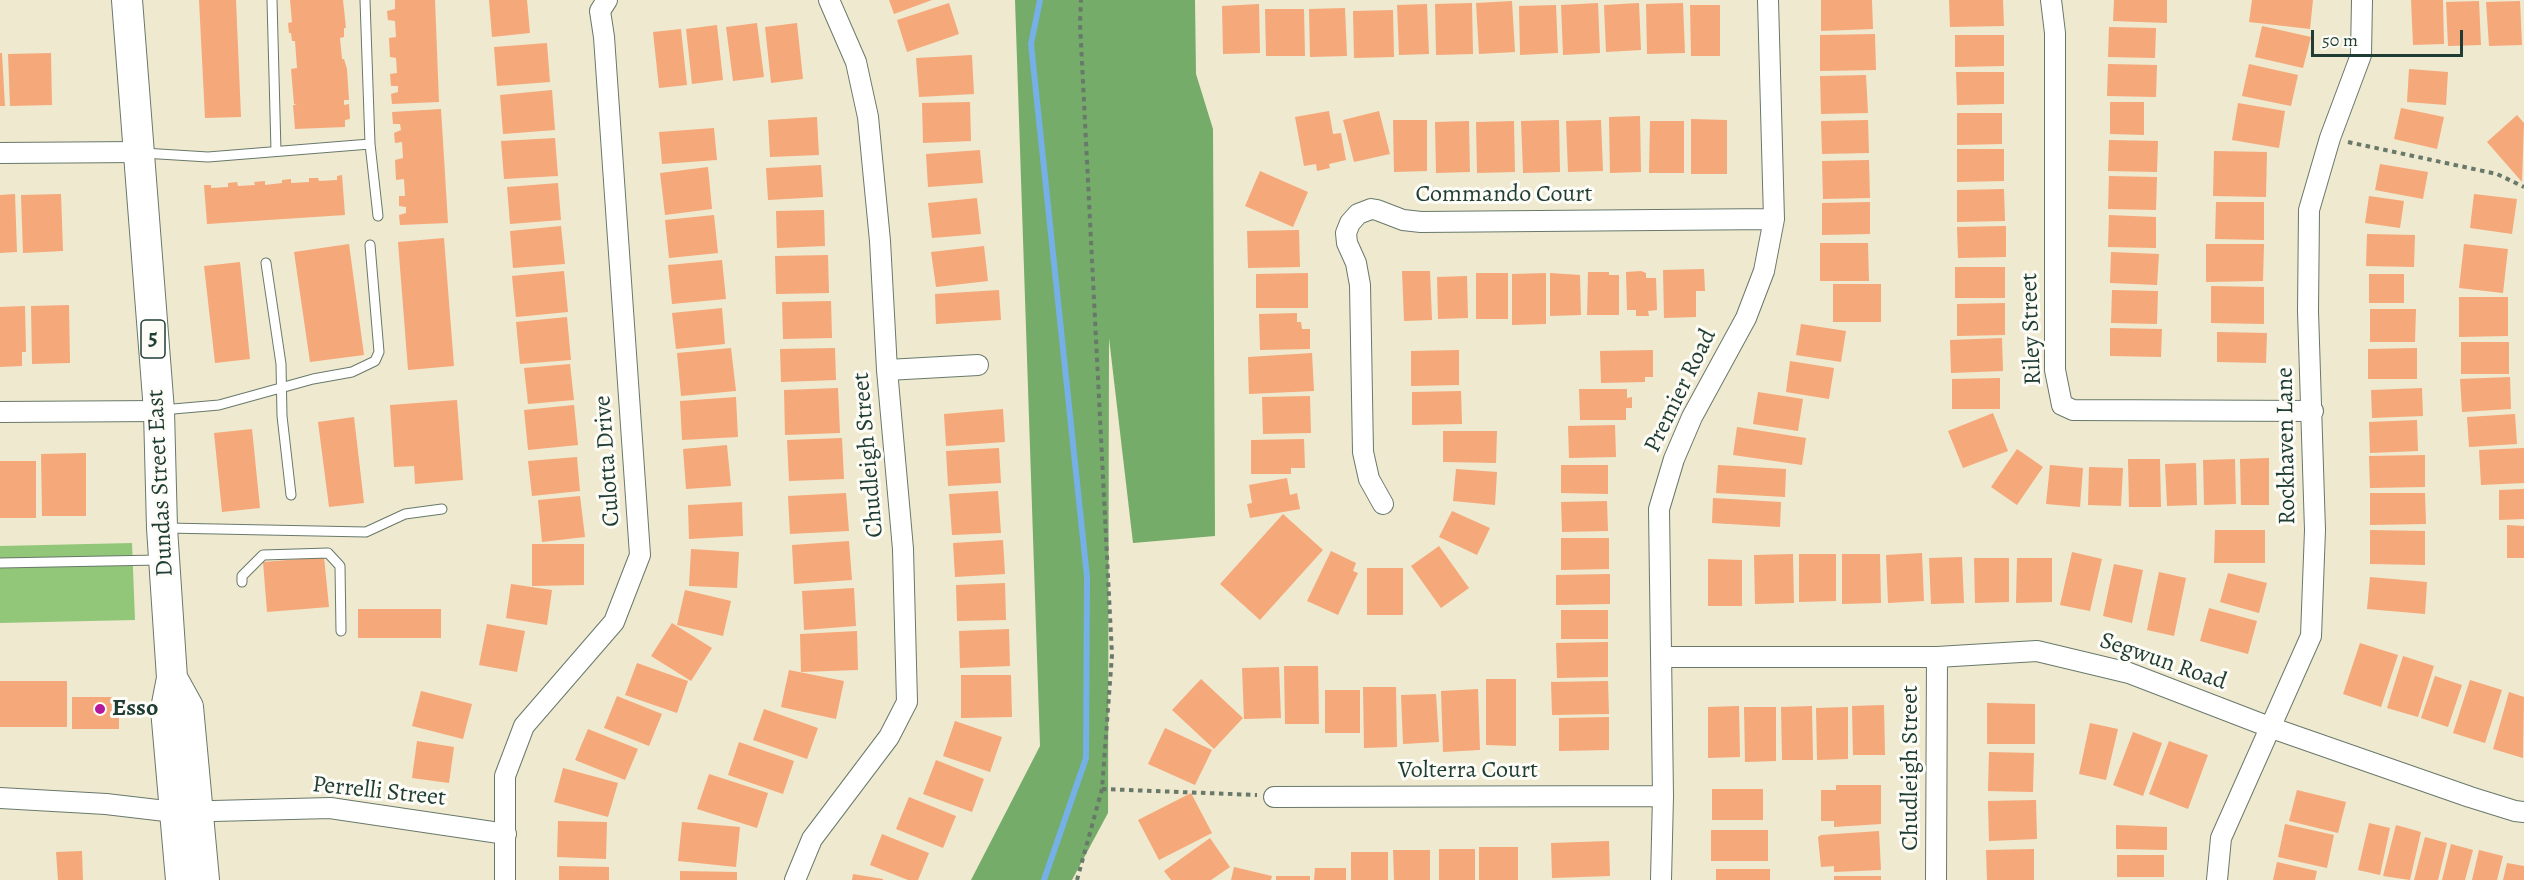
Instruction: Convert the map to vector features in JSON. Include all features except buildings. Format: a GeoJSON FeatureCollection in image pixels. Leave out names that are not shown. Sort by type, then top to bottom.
{"type":"FeatureCollection","features":[{"type":"Feature","properties":{"kind":"main road","name":"Dundas Street East"},"geometry":{"type":"LineString","coordinates":[[127,0],[159,411],[162,528],[172,678],[189,707],[186,813],[181,880]]}},
{"type":"Feature","properties":{"kind":"main road","name":"Dundas Street East"},"geometry":{"type":"LineString","coordinates":[[186,813],[204,880]]}},
{"type":"Feature","properties":{"kind":"street","name":"Culotta Drive"},"geometry":{"type":"LineString","coordinates":[[505,880],[505,776],[524,726],[614,621],[640,555],[604,37],[600,11],[607,0]]}},
{"type":"Feature","properties":{"kind":"street","name":"Chudleigh Street"},"geometry":{"type":"LineString","coordinates":[[795,880],[812,839],[889,737],[907,702],[903,549],[887,370],[880,240],[868,117],[856,62],[829,0]]}},
{"type":"Feature","properties":{"kind":"street","name":"Premier Road"},"geometry":{"type":"LineString","coordinates":[[1661,880],[1663,796],[1659,509],[1674,459],[1692,417],[1746,318],[1764,271],[1774,219],[1768,0]]}},
{"type":"Feature","properties":{"kind":"street","name":"Riley Street"},"geometry":{"type":"LineString","coordinates":[[2051,0],[2055,33],[2055,370],[2062,405],[2073,410],[2313,411]]}},
{"type":"Feature","properties":{"kind":"street","name":"Rockhaven Lane"},"geometry":{"type":"LineString","coordinates":[[2217,880],[2221,838],[2272,728],[2311,636],[2315,530],[2313,411],[2308,311],[2309,210],[2330,138],[2361,55],[2362,0]]}},
{"type":"Feature","properties":{"kind":"street"},"geometry":{"type":"LineString","coordinates":[[0,153],[138,152]]}},
{"type":"Feature","properties":{"kind":"street","name":"Commando Court"},"geometry":{"type":"LineString","coordinates":[[1383,504],[1369,479],[1362,444],[1360,285],[1356,263],[1347,243],[1346,233],[1350,223],[1358,214],[1371,209],[1403,220],[1421,222],[1774,219]]}},
{"type":"Feature","properties":{"kind":"street"},"geometry":{"type":"LineString","coordinates":[[887,370],[978,365]]}},
{"type":"Feature","properties":{"kind":"street"},"geometry":{"type":"LineString","coordinates":[[0,412],[159,411]]}},
{"type":"Feature","properties":{"kind":"street","name":"Segwun Road"},"geometry":{"type":"LineString","coordinates":[[1662,657],[1937,657],[2037,651],[2129,673],[2272,728],[2470,797],[2524,812]]}},
{"type":"Feature","properties":{"kind":"street","name":"Chudleigh Street"},"geometry":{"type":"LineString","coordinates":[[1936,880],[1937,657]]}},
{"type":"Feature","properties":{"kind":"street","name":"Volterra Court"},"geometry":{"type":"LineString","coordinates":[[1274,796],[1663,796]]}},
{"type":"Feature","properties":{"kind":"street","name":"Perrelli Street"},"geometry":{"type":"LineString","coordinates":[[0,798],[106,804],[186,813],[330,808],[506,834]]}},
{"type":"Feature","properties":{"kind":"lane"},"geometry":{"type":"LineString","coordinates":[[272,0],[276,151]]}},
{"type":"Feature","properties":{"kind":"lane"},"geometry":{"type":"LineString","coordinates":[[365,0],[370,144],[378,216]]}},
{"type":"Feature","properties":{"kind":"lane"},"geometry":{"type":"LineString","coordinates":[[138,152],[208,157],[370,144]]}},
{"type":"Feature","properties":{"kind":"lane"},"geometry":{"type":"LineString","coordinates":[[159,411],[219,405],[282,387],[352,372],[375,361],[379,352],[370,245]]}},
{"type":"Feature","properties":{"kind":"lane"},"geometry":{"type":"LineString","coordinates":[[266,263],[281,364],[282,416],[291,495]]}},
{"type":"Feature","properties":{"kind":"lane"},"geometry":{"type":"LineString","coordinates":[[162,528],[366,532],[405,514],[442,509]]}},
{"type":"Feature","properties":{"kind":"lane"},"geometry":{"type":"LineString","coordinates":[[242,582],[243,576],[263,555],[328,553],[340,566],[341,631]]}},
{"type":"Feature","properties":{"kind":"lane"},"geometry":{"type":"LineString","coordinates":[[0,563],[164,560]]}},
{"type":"Feature","properties":{"kind":"path"},"geometry":{"type":"LineString","coordinates":[[1077,880],[1102,789],[1112,655],[1080,23],[1081,0]]}},
{"type":"Feature","properties":{"kind":"path"},"geometry":{"type":"LineString","coordinates":[[2330,138],[2497,174],[2524,188]]}},
{"type":"Feature","properties":{"kind":"path"},"geometry":{"type":"LineString","coordinates":[[1102,789],[1274,796]]}},
{"type":"Feature","properties":{"kind":"green space"},"geometry":{"type":"Polygon","coordinates":[[[1015,0],[1195,0],[1196,74],[1213,129],[1215,536],[1133,543],[1109,338],[1108,813],[1072,880],[971,880],[1040,746],[1015,0]]]}},
{"type":"Feature","properties":{"kind":"green space"},"geometry":{"type":"Polygon","coordinates":[[[132,543],[135,620],[0,623],[0,546],[132,543]]]}},
{"type":"Feature","properties":{"kind":"waterway"},"geometry":{"type":"LineString","coordinates":[[1040,0],[1031,44],[1087,577],[1086,758],[1044,880]]}},
{"type":"Feature","properties":{"kind":"place","name":"Esso"},"geometry":{"type":"Point","coordinates":[100,709]}}]}
